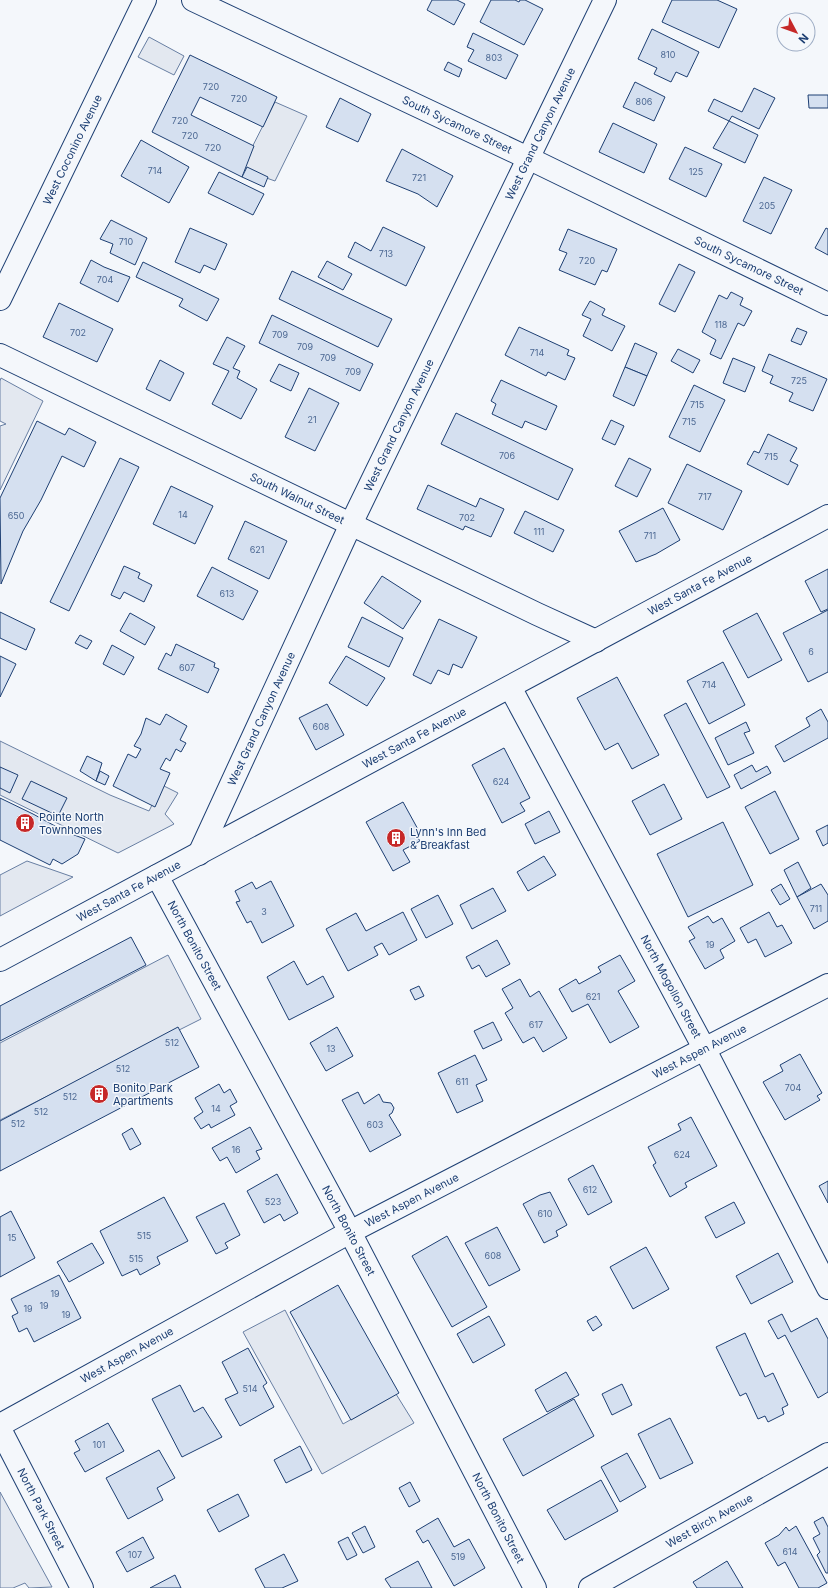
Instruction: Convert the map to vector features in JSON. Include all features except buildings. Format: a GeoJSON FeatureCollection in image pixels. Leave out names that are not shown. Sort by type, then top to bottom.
{"type":"FeatureCollection","features":[{"type":"Feature","properties":{"kind":"street","name":"West Coconino Avenue"},"geometry":{"type":"LineString","coordinates":[[0,299],[145,0]]}},
{"type":"Feature","properties":{"kind":"street","name":"South Sycamore Street"},"geometry":{"type":"LineString","coordinates":[[193,0],[528,158],[828,304]]}},
{"type":"Feature","properties":{"kind":"street","name":"West Grand Canyon Avenue"},"geometry":{"type":"LineString","coordinates":[[199,854],[351,524],[605,0]]}},
{"type":"Feature","properties":{"kind":"street","name":"South Walnut Street"},"geometry":{"type":"LineString","coordinates":[[0,355],[536,614],[596,640]]}},
{"type":"Feature","properties":{"kind":"street","name":"West Santa Fe Avenue"},"geometry":{"type":"LineString","coordinates":[[0,960],[510,687],[827,514]]}},
{"type":"Feature","properties":{"kind":"street","name":"North Mogollon Street"},"geometry":{"type":"LineString","coordinates":[[510,687],[704,1048],[828,1288]]}},
{"type":"Feature","properties":{"kind":"street","name":"North Bonito Street"},"geometry":{"type":"LineString","coordinates":[[157,876],[350,1232],[535,1588]]}},
{"type":"Feature","properties":{"kind":"street","name":"West Aspen Avenue"},"geometry":{"type":"LineString","coordinates":[[0,1424],[350,1232],[828,985]]}},
{"type":"Feature","properties":{"kind":"street","name":"North Park Street"},"geometry":{"type":"LineString","coordinates":[[0,1430],[82,1588]]}},
{"type":"Feature","properties":{"kind":"street","name":"West Birch Avenue"},"geometry":{"type":"LineString","coordinates":[[590,1588],[828,1454]]}},
{"type":"Feature","properties":{"kind":"shaded area"},"geometry":{"type":"Polygon","coordinates":[[[149,37],[184,56],[174,75],[138,57],[149,37]]]}},
{"type":"Feature","properties":{"kind":"shaded area"},"geometry":{"type":"Polygon","coordinates":[[[275,102],[307,116],[275,181],[241,169],[275,102]]]}},
{"type":"Feature","properties":{"kind":"shaded area"},"geometry":{"type":"Polygon","coordinates":[[[1,378],[43,401],[0,490],[0,426],[6,424],[0,421],[1,378]]]}},
{"type":"Feature","properties":{"kind":"shaded area"},"geometry":{"type":"Polygon","coordinates":[[[0,741],[110,795],[149,811],[162,785],[178,793],[165,814],[174,824],[118,853],[0,795],[0,741]]]}},
{"type":"Feature","properties":{"kind":"shaded area"},"geometry":{"type":"Polygon","coordinates":[[[27,861],[73,877],[0,916],[0,875],[27,861]]]}},
{"type":"Feature","properties":{"kind":"shaded area"},"geometry":{"type":"Polygon","coordinates":[[[168,955],[201,1019],[0,1120],[0,1043],[168,955]]]}},
{"type":"Feature","properties":{"kind":"shaded area"},"geometry":{"type":"Polygon","coordinates":[[[285,1310],[343,1424],[396,1394],[414,1423],[322,1474],[243,1332],[285,1310]]]}},
{"type":"Feature","properties":{"kind":"shaded area"},"geometry":{"type":"Polygon","coordinates":[[[0,1492],[52,1587],[29,1588],[25,1583],[13,1588],[0,1588],[0,1492]]]}},
{"type":"Feature","properties":{"kind":"place","name":"Pointe North Townhomes"},"geometry":{"type":"Point","coordinates":[25,823]}},
{"type":"Feature","properties":{"kind":"place","name":"Lynn's Inn Bed & Breakfast"},"geometry":{"type":"Point","coordinates":[396,838]}},
{"type":"Feature","properties":{"kind":"place","name":"Bonito Park Apartments"},"geometry":{"type":"Point","coordinates":[99,1094]}}]}
